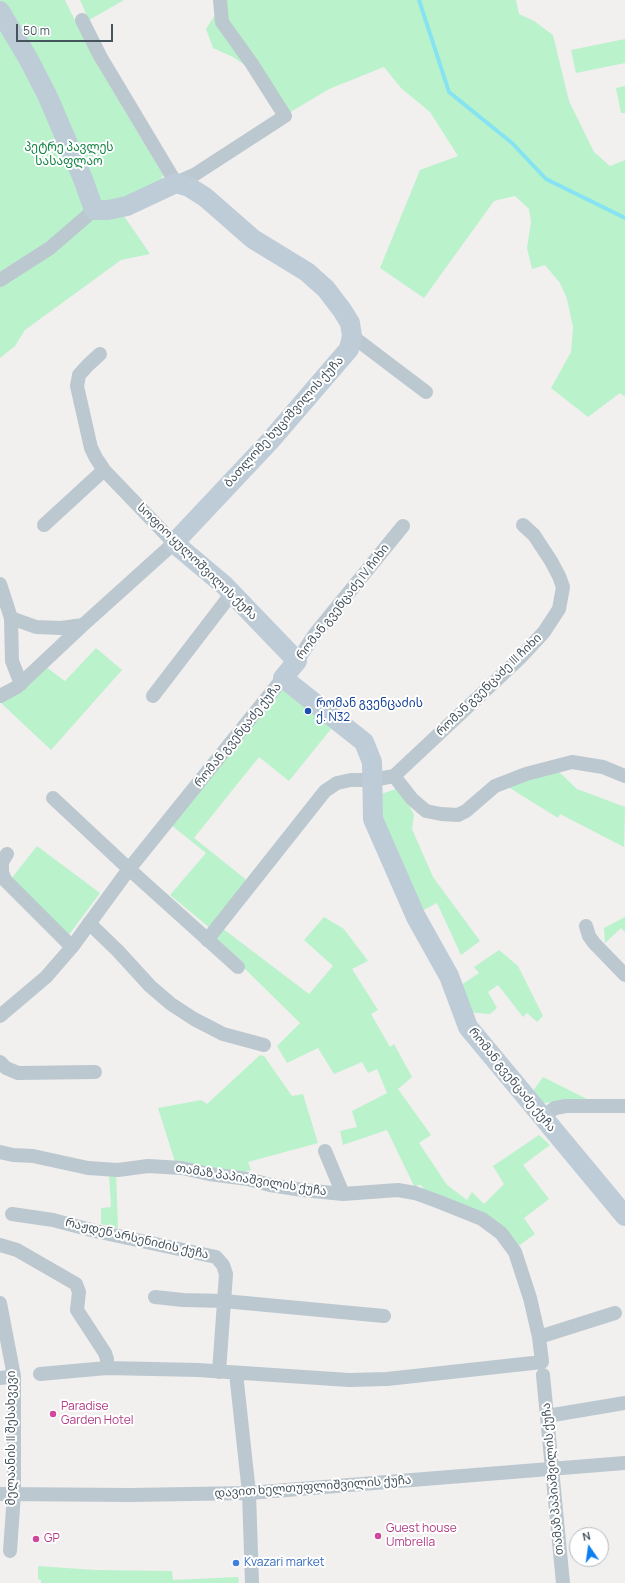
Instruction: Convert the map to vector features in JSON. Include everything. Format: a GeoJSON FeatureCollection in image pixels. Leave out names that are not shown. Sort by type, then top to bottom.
{"type":"FeatureCollection","features":[{"type":"Feature","properties":{"kind":"street"},"geometry":{"type":"LineString","coordinates":[[0,280],[50,248],[94,210],[108,210],[127,206],[194,175],[285,116],[252,64],[222,22],[220,0]]}},
{"type":"Feature","properties":{"kind":"street"},"geometry":{"type":"LineString","coordinates":[[0,11],[29,60],[48,97],[80,172],[94,210]]}},
{"type":"Feature","properties":{"kind":"street"},"geometry":{"type":"LineString","coordinates":[[82,20],[100,56],[176,183],[189,187],[205,197],[253,239],[307,272],[322,285],[342,310],[350,323],[352,336],[426,392]]}},
{"type":"Feature","properties":{"kind":"street","name":"ბათლომე ხუციშვილის ქუჩა"},"geometry":{"type":"LineString","coordinates":[[0,696],[21,684],[83,625],[174,543],[270,441],[344,355],[349,349],[352,336]]}},
{"type":"Feature","properties":{"kind":"street","name":"სოფიო ყულოშვილის ქუჩა"},"geometry":{"type":"LineString","coordinates":[[100,354],[79,376],[77,386],[91,448],[96,458],[104,470],[174,543],[232,593],[297,661]]}},
{"type":"Feature","properties":{"kind":"street"},"geometry":{"type":"LineString","coordinates":[[44,525],[104,470]]}},
{"type":"Feature","properties":{"kind":"street","name":"რომან გვენცაძე III ჩიხი"},"geometry":{"type":"LineString","coordinates":[[394,776],[520,658],[544,632],[559,609],[562,587],[559,576],[551,560],[534,535],[523,525]]}},
{"type":"Feature","properties":{"kind":"street","name":"რომან გვენცაძე IV ჩიხი"},"geometry":{"type":"LineString","coordinates":[[283,678],[297,661],[315,634],[403,526]]}},
{"type":"Feature","properties":{"kind":"street"},"geometry":{"type":"LineString","coordinates":[[1,592],[11,618],[12,661],[21,684]]}},
{"type":"Feature","properties":{"kind":"street"},"geometry":{"type":"LineString","coordinates":[[154,696],[232,593]]}},
{"type":"Feature","properties":{"kind":"street"},"geometry":{"type":"LineString","coordinates":[[11,618],[36,627],[61,628],[83,625]]}},
{"type":"Feature","properties":{"kind":"street","name":"რომან გვენცაძე ქუჩა"},"geometry":{"type":"LineString","coordinates":[[0,1016],[46,977],[72,947],[129,869],[283,678],[364,742],[372,762],[373,819],[416,917],[449,976],[468,1027],[625,1216]]}},
{"type":"Feature","properties":{"kind":"street"},"geometry":{"type":"LineString","coordinates":[[207,940],[324,791],[337,783],[351,780],[373,780],[394,776],[412,799],[426,811],[458,815],[466,811],[495,786],[526,774],[572,762],[603,767],[625,776]]}},
{"type":"Feature","properties":{"kind":"street"},"geometry":{"type":"LineString","coordinates":[[53,798],[238,967]]}},
{"type":"Feature","properties":{"kind":"street"},"geometry":{"type":"LineString","coordinates":[[7,854],[2,862],[2,872],[6,880],[72,947]]}},
{"type":"Feature","properties":{"kind":"street"},"geometry":{"type":"LineString","coordinates":[[89,923],[118,951],[150,986],[171,1004],[194,1019],[223,1034],[264,1045]]}},
{"type":"Feature","properties":{"kind":"street"},"geometry":{"type":"LineString","coordinates":[[586,926],[589,936],[594,943],[625,975]]}},
{"type":"Feature","properties":{"kind":"street"},"geometry":{"type":"LineString","coordinates":[[0,1062],[6,1068],[18,1073],[95,1072]]}},
{"type":"Feature","properties":{"kind":"street"},"geometry":{"type":"LineString","coordinates":[[542,1117],[555,1108],[566,1106],[625,1106]]}},
{"type":"Feature","properties":{"kind":"street"},"geometry":{"type":"LineString","coordinates":[[324,1151],[343,1194]]}},
{"type":"Feature","properties":{"kind":"street","name":"თამაზ პაპიაშვილის ქუჩა"},"geometry":{"type":"LineString","coordinates":[[0,1152],[13,1155],[33,1156],[88,1168],[118,1170],[148,1166],[182,1168],[209,1174],[248,1179],[270,1185],[343,1194],[398,1190],[414,1193],[482,1219],[501,1233],[515,1252],[530,1298],[539,1337],[563,1583]]}},
{"type":"Feature","properties":{"kind":"street","name":"რაჟდენ არსენიძის ქუჩა"},"geometry":{"type":"LineString","coordinates":[[12,1214],[53,1220],[95,1231],[216,1257],[223,1265],[226,1274],[219,1372]]}},
{"type":"Feature","properties":{"kind":"street"},"geometry":{"type":"LineString","coordinates":[[0,1245],[17,1250],[76,1284],[79,1292],[77,1310],[104,1353],[107,1359],[107,1368]]}},
{"type":"Feature","properties":{"kind":"street"},"geometry":{"type":"LineString","coordinates":[[155,1297],[183,1300],[224,1301],[384,1316]]}},
{"type":"Feature","properties":{"kind":"street","name":"მელაანის II შესახვევი"},"geometry":{"type":"LineString","coordinates":[[0,1303],[14,1376],[7,1494],[10,1550]]}},
{"type":"Feature","properties":{"kind":"street"},"geometry":{"type":"LineString","coordinates":[[539,1337],[615,1313]]}},
{"type":"Feature","properties":{"kind":"street"},"geometry":{"type":"LineString","coordinates":[[40,1374],[107,1368],[219,1372],[349,1380],[543,1369]]}},
{"type":"Feature","properties":{"kind":"street"},"geometry":{"type":"LineString","coordinates":[[236,1373],[249,1493],[252,1583]]}},
{"type":"Feature","properties":{"kind":"street"},"geometry":{"type":"LineString","coordinates":[[0,1378],[14,1376]]}},
{"type":"Feature","properties":{"kind":"street"},"geometry":{"type":"LineString","coordinates":[[547,1416],[625,1403]]}},
{"type":"Feature","properties":{"kind":"street","name":"დავით ხელთუფლიშვილის ქუჩა"},"geometry":{"type":"LineString","coordinates":[[7,1494],[130,1495],[249,1493],[625,1463]]}},
{"type":"Feature","properties":{"kind":"green space","name":"პეტრე პავლეს სასაფლაო"},"geometry":{"type":"Polygon","coordinates":[[[0,0],[65,0],[94,59],[163,175],[159,184],[122,213],[150,254],[121,260],[25,330],[15,346],[0,358],[0,0]]]}},
{"type":"Feature","properties":{"kind":"green space"},"geometry":{"type":"Polygon","coordinates":[[[80,0],[124,0],[89,20],[80,0]]]}},
{"type":"Feature","properties":{"kind":"green space"},"geometry":{"type":"Polygon","coordinates":[[[222,0],[516,0],[519,14],[534,21],[553,35],[569,101],[594,152],[610,166],[625,160],[625,397],[620,393],[588,417],[551,388],[571,352],[573,327],[567,299],[560,283],[545,265],[532,269],[527,248],[531,222],[529,209],[515,196],[494,201],[424,298],[380,268],[420,170],[458,156],[430,112],[401,88],[384,67],[329,89],[289,113],[249,68],[233,57],[213,48],[206,29],[223,2],[222,0]]]}},
{"type":"Feature","properties":{"kind":"green space"},"geometry":{"type":"Polygon","coordinates":[[[625,39],[625,63],[576,73],[571,50],[625,39]]]}},
{"type":"Feature","properties":{"kind":"green space"},"geometry":{"type":"Polygon","coordinates":[[[625,86],[625,113],[621,113],[616,88],[625,86]]]}},
{"type":"Feature","properties":{"kind":"green space"},"geometry":{"type":"Polygon","coordinates":[[[96,648],[122,670],[51,750],[0,702],[46,667],[65,681],[96,648]]]}},
{"type":"Feature","properties":{"kind":"green space"},"geometry":{"type":"Polygon","coordinates":[[[285,689],[335,724],[289,781],[259,757],[194,838],[249,882],[211,929],[170,895],[206,853],[171,825],[280,690],[285,689]]]}},
{"type":"Feature","properties":{"kind":"green space"},"geometry":{"type":"Polygon","coordinates":[[[556,769],[577,789],[625,807],[624,847],[560,814],[558,818],[505,785],[556,769]]]}},
{"type":"Feature","properties":{"kind":"green space"},"geometry":{"type":"Polygon","coordinates":[[[396,789],[405,798],[414,815],[412,829],[433,877],[480,941],[461,955],[437,903],[418,913],[377,802],[381,794],[396,789]]]}},
{"type":"Feature","properties":{"kind":"green space"},"geometry":{"type":"Polygon","coordinates":[[[37,846],[100,893],[68,936],[11,879],[37,846]]]}},
{"type":"Feature","properties":{"kind":"green space"},"geometry":{"type":"Polygon","coordinates":[[[324,917],[344,929],[368,961],[352,969],[378,1010],[371,1014],[390,1047],[394,1044],[412,1077],[398,1089],[431,1135],[419,1143],[447,1185],[467,1200],[472,1192],[484,1204],[504,1184],[493,1166],[539,1135],[550,1145],[523,1165],[549,1199],[524,1218],[535,1234],[517,1247],[428,1195],[421,1185],[414,1186],[387,1130],[343,1145],[340,1131],[357,1127],[352,1111],[387,1093],[377,1069],[368,1073],[362,1062],[334,1074],[318,1048],[287,1063],[277,1046],[300,1023],[243,967],[244,963],[215,937],[222,928],[309,994],[333,966],[304,940],[324,917]]]}},
{"type":"Feature","properties":{"kind":"green space"},"geometry":{"type":"Polygon","coordinates":[[[625,917],[625,932],[621,928],[605,943],[604,928],[625,917]]]}},
{"type":"Feature","properties":{"kind":"green space"},"geometry":{"type":"Polygon","coordinates":[[[499,950],[518,966],[543,1016],[537,1022],[527,1013],[523,1017],[498,985],[488,992],[497,1008],[490,1014],[465,1012],[458,987],[479,973],[474,967],[499,950]]]}},
{"type":"Feature","properties":{"kind":"green space"},"geometry":{"type":"Polygon","coordinates":[[[260,1055],[264,1056],[292,1096],[303,1094],[318,1143],[248,1162],[251,1170],[233,1174],[176,1165],[158,1108],[201,1100],[207,1104],[260,1055]]]}},
{"type":"Feature","properties":{"kind":"green space"},"geometry":{"type":"Polygon","coordinates":[[[543,1077],[591,1101],[541,1103],[528,1098],[543,1077]]]}},
{"type":"Feature","properties":{"kind":"green space"},"geometry":{"type":"Polygon","coordinates":[[[116,1171],[118,1228],[101,1224],[101,1208],[111,1207],[109,1172],[116,1171]]]}},
{"type":"Feature","properties":{"kind":"green space"},"geometry":{"type":"Polygon","coordinates":[[[38,1566],[95,1570],[172,1571],[173,1580],[238,1577],[239,1582],[41,1583],[41,1580],[38,1579],[38,1566]]]}},
{"type":"Feature","properties":{"kind":"waterway"},"geometry":{"type":"LineString","coordinates":[[419,0],[449,92],[512,143],[546,179],[625,218]]}},
{"type":"Feature","properties":{"kind":"place","name":"რომან გვენცაძის ქ. N32"},"geometry":{"type":"Point","coordinates":[308,711]}},
{"type":"Feature","properties":{"kind":"place","name":"Paradise Garden Hotel"},"geometry":{"type":"Point","coordinates":[53,1414]}},
{"type":"Feature","properties":{"kind":"place","name":"Guest house Umbrella"},"geometry":{"type":"Point","coordinates":[378,1536]}},
{"type":"Feature","properties":{"kind":"place","name":"GP"},"geometry":{"type":"Point","coordinates":[36,1539]}},
{"type":"Feature","properties":{"kind":"place","name":"Kvazari market"},"geometry":{"type":"Point","coordinates":[236,1563]}}]}
